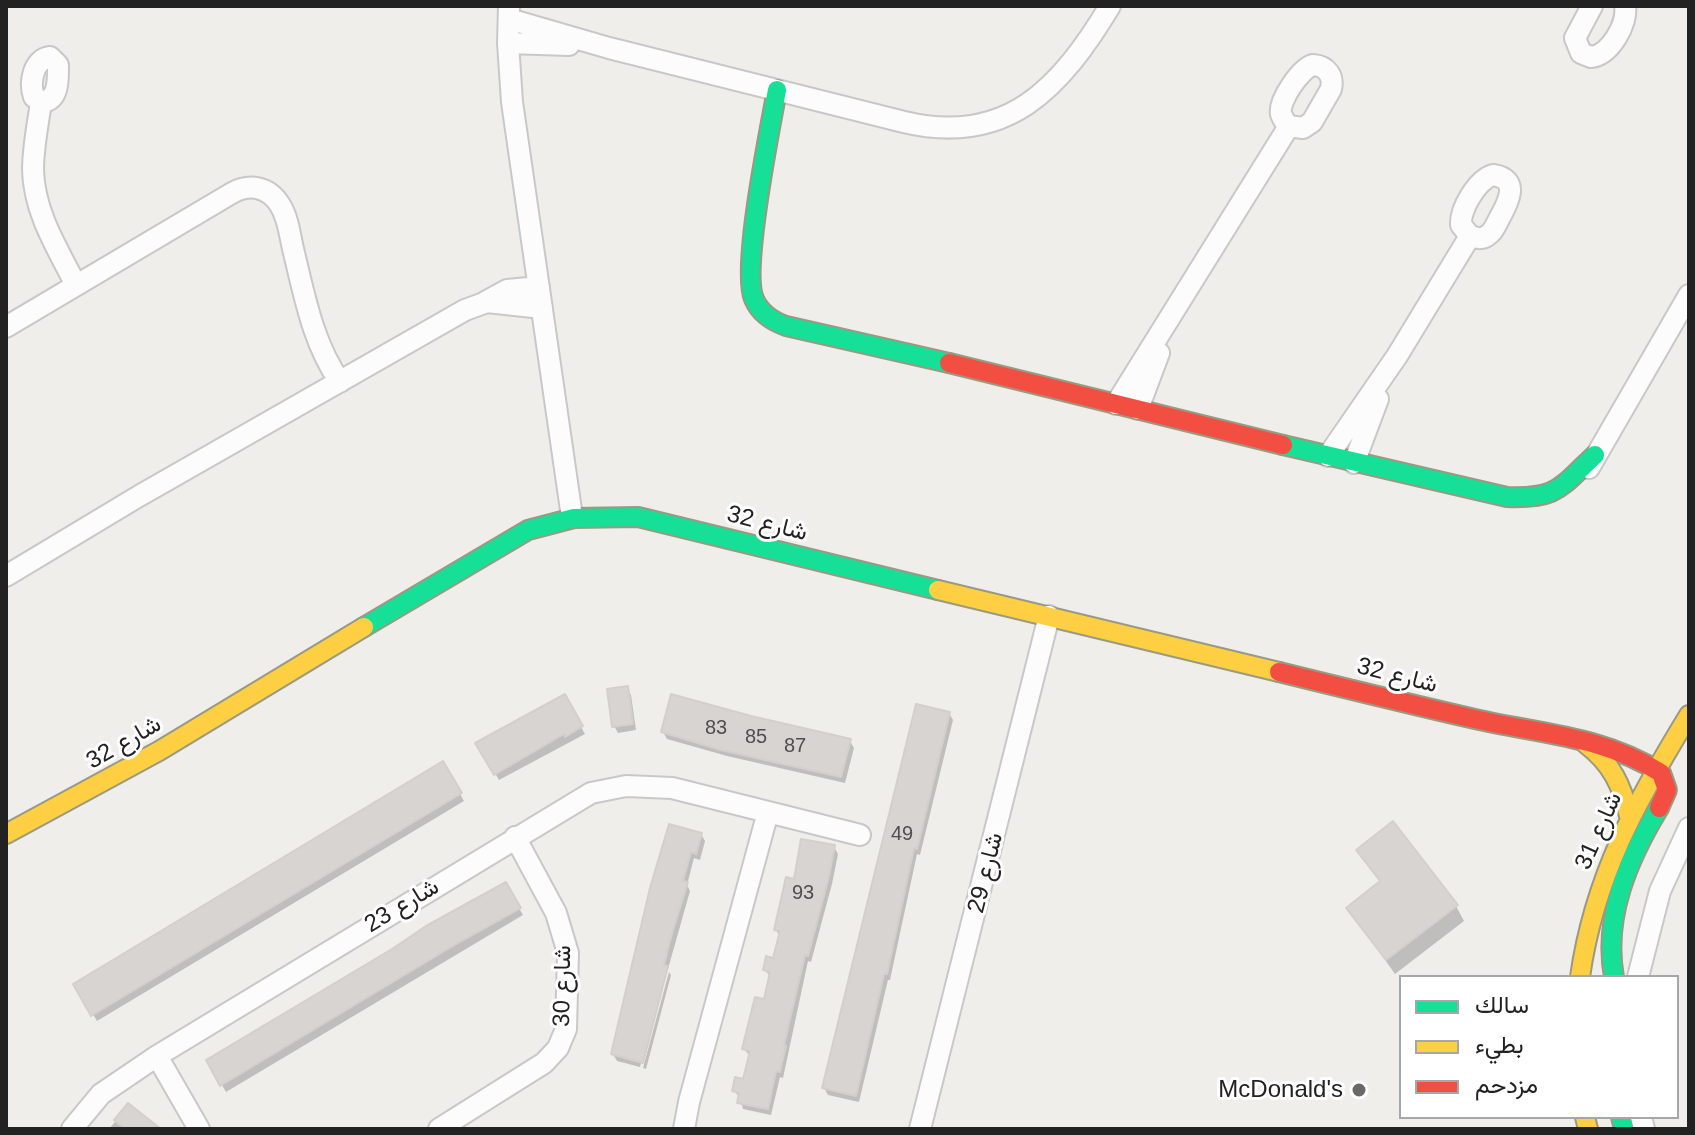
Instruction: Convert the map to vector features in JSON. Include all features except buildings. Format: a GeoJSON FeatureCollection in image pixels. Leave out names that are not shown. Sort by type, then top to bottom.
{"type":"FeatureCollection","features":[{"type":"Feature","properties":{"kind":"street"},"geometry":{"type":"LineString","coordinates":[[572,517],[512,102],[509,13],[609,48],[921,126],[954,129],[984,124],[1012,113],[1048,89],[1076,60],[1110,6]]}},
{"type":"Feature","properties":{"kind":"street"},"geometry":{"type":"LineString","coordinates":[[1592,6],[1575,38],[1581,53],[1591,57],[1607,51],[1625,18],[1625,6]]}},
{"type":"Feature","properties":{"kind":"street"},"geometry":{"type":"LineString","coordinates":[[508,43],[609,48]]}},
{"type":"Feature","properties":{"kind":"street"},"geometry":{"type":"LineString","coordinates":[[777,90],[756,203],[753,251],[760,279],[781,313],[812,330],[1483,494],[1519,509],[1547,508],[1574,491],[1689,295]]}},
{"type":"Feature","properties":{"kind":"street"},"geometry":{"type":"LineString","coordinates":[[41,102],[34,154],[36,196],[44,222],[76,285]]}},
{"type":"Feature","properties":{"kind":"street"},"geometry":{"type":"LineString","coordinates":[[1116,404],[1289,126]]}},
{"type":"Feature","properties":{"kind":"street"},"geometry":{"type":"LineString","coordinates":[[6,327],[238,190],[260,188],[275,198],[284,212],[315,336],[340,382]]}},
{"type":"Feature","properties":{"kind":"street"},"geometry":{"type":"LineString","coordinates":[[1328,456],[1397,356],[1470,236]]}},
{"type":"Feature","properties":{"kind":"street"},"geometry":{"type":"LineString","coordinates":[[6,576],[453,316],[507,290],[539,287]]}},
{"type":"Feature","properties":{"kind":"street"},"geometry":{"type":"LineString","coordinates":[[486,302],[542,308]]}},
{"type":"Feature","properties":{"kind":"street"},"geometry":{"type":"LineString","coordinates":[[1138,409],[1150,372],[1175,322],[1181,302]]}},
{"type":"Feature","properties":{"kind":"street"},"geometry":{"type":"LineString","coordinates":[[1354,463],[1366,425],[1397,356]]}},
{"type":"Feature","properties":{"kind":"street","name":"شارع 32"},"geometry":{"type":"LineString","coordinates":[[6,834],[159,751],[513,537],[529,529],[572,517],[609,515],[638,517],[1478,720],[1582,741],[1619,750],[1656,769]]}},
{"type":"Feature","properties":{"kind":"street","name":"شارع 29"},"geometry":{"type":"LineString","coordinates":[[920,1129],[1049,616]]}},
{"type":"Feature","properties":{"kind":"street"},"geometry":{"type":"LineString","coordinates":[[1582,741],[1648,745],[1685,721]]}},
{"type":"Feature","properties":{"kind":"street","name":"شارع 31"},"geometry":{"type":"LineString","coordinates":[[1580,975],[1595,902],[1605,870],[1629,816],[1685,721]]}},
{"type":"Feature","properties":{"kind":"street"},"geometry":{"type":"LineString","coordinates":[[1582,741],[1615,771],[1629,816]]}},
{"type":"Feature","properties":{"kind":"street"},"geometry":{"type":"LineString","coordinates":[[1616,975],[1609,949],[1612,925],[1630,867],[1667,790],[1665,778],[1656,769]]}},
{"type":"Feature","properties":{"kind":"street","name":"شارع 23"},"geometry":{"type":"LineString","coordinates":[[72,1129],[101,1094],[157,1056],[591,793],[626,786],[672,788],[860,835]]}},
{"type":"Feature","properties":{"kind":"street"},"geometry":{"type":"LineString","coordinates":[[1616,975],[1639,889],[1651,859],[1685,796]]}},
{"type":"Feature","properties":{"kind":"street"},"geometry":{"type":"LineString","coordinates":[[684,1129],[768,812]]}},
{"type":"Feature","properties":{"kind":"street"},"geometry":{"type":"LineString","coordinates":[[1638,975],[1660,891],[1689,828]]}},
{"type":"Feature","properties":{"kind":"street","name":"شارع 30"},"geometry":{"type":"LineString","coordinates":[[439,1129],[544,1063],[558,1048],[566,1029],[566,940],[556,913],[515,837]]}},
{"type":"Feature","properties":{"kind":"street"},"geometry":{"type":"LineString","coordinates":[[157,1056],[199,1129]]}},
{"type":"Feature","properties":{"kind":"traffic: fast"},"geometry":{"type":"LineString","coordinates":[[777,90],[763,165],[751,259],[751,283],[757,304],[767,316],[786,326],[949,363]]}},
{"type":"Feature","properties":{"kind":"traffic: fast"},"geometry":{"type":"LineString","coordinates":[[1283,445],[1507,497],[1538,496],[1557,489],[1595,455]]}},
{"type":"Feature","properties":{"kind":"traffic: fast"},"geometry":{"type":"LineString","coordinates":[[364,627],[528,530],[574,518],[638,517],[938,590]]}},
{"type":"Feature","properties":{"kind":"traffic: fast"},"geometry":{"type":"LineString","coordinates":[[1614,975],[1612,932],[1615,911],[1628,868],[1659,808]]}},
{"type":"Feature","properties":{"kind":"traffic: fast"},"geometry":{"type":"LineString","coordinates":[[1622,1119],[1624,1129]]}},
{"type":"Feature","properties":{"kind":"traffic: slow"},"geometry":{"type":"LineString","coordinates":[[938,590],[1279,672]]}},
{"type":"Feature","properties":{"kind":"traffic: slow"},"geometry":{"type":"LineString","coordinates":[[6,834],[159,751],[364,627]]}},
{"type":"Feature","properties":{"kind":"traffic: slow"},"geometry":{"type":"LineString","coordinates":[[1580,975],[1596,906],[1620,840],[1689,715]]}},
{"type":"Feature","properties":{"kind":"traffic: slow"},"geometry":{"type":"LineString","coordinates":[[1586,744],[1614,776],[1629,816]]}},
{"type":"Feature","properties":{"kind":"traffic: slow"},"geometry":{"type":"LineString","coordinates":[[1586,1119],[1588,1129]]}},
{"type":"Feature","properties":{"kind":"traffic: jam"},"geometry":{"type":"LineString","coordinates":[[949,363],[1283,445]]}},
{"type":"Feature","properties":{"kind":"traffic: jam"},"geometry":{"type":"LineString","coordinates":[[1279,672],[1617,751],[1661,773],[1667,790],[1659,808]]}},
{"type":"Feature","properties":{"kind":"place","name":"McDonald's"},"geometry":{"type":"Point","coordinates":[1359,1090]}}]}
